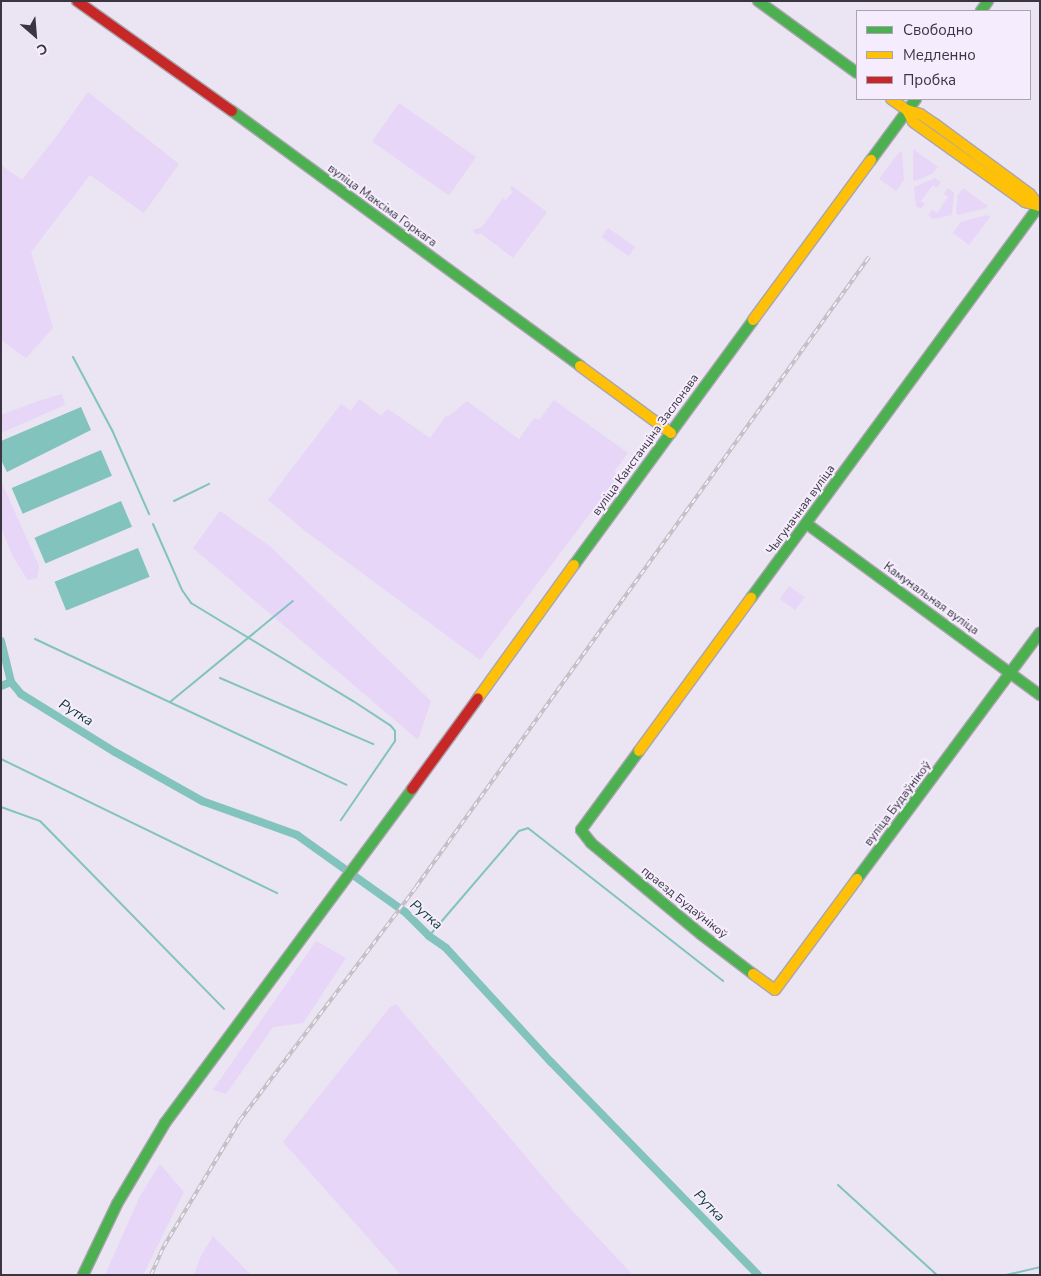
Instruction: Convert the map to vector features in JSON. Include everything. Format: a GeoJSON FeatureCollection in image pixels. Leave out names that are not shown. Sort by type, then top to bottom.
{"type":"FeatureCollection","features":[{"type":"Feature","properties":{"kind":"main road","name":"вуліца Максіма Горкага"},"geometry":{"type":"LineString","coordinates":[[77,1],[238,115],[575,365],[670,433]]}},
{"type":"Feature","properties":{"kind":"main road"},"geometry":{"type":"LineString","coordinates":[[758,1],[856,72]]}},
{"type":"Feature","properties":{"kind":"main road"},"geometry":{"type":"LineString","coordinates":[[893,100],[907,110],[913,122],[1025,202],[1039,206]]}},
{"type":"Feature","properties":{"kind":"main road","name":"вуліца Канстанціна Заслонава"},"geometry":{"type":"LineString","coordinates":[[83,1275],[117,1204],[166,1123],[335,895],[670,433],[915,100]]}},
{"type":"Feature","properties":{"kind":"main road","name":"Чыгуначная вуліца"},"geometry":{"type":"LineString","coordinates":[[581,830],[808,524],[1039,206]]}},
{"type":"Feature","properties":{"kind":"main road","name":"Камунальная вуліца"},"geometry":{"type":"LineString","coordinates":[[808,524],[1040,695]]}},
{"type":"Feature","properties":{"kind":"main road","name":"вуліца Будаўнікоў"},"geometry":{"type":"LineString","coordinates":[[775,990],[1040,633]]}},
{"type":"Feature","properties":{"kind":"main road","name":"праезд Будаўнікоў"},"geometry":{"type":"LineString","coordinates":[[581,830],[591,843],[702,935],[775,990]]}},
{"type":"Feature","properties":{"kind":"shaded area"},"geometry":{"type":"Polygon","coordinates":[[[88,92],[179,164],[144,213],[90,175],[31,252],[53,328],[26,358],[1,340],[1,165],[22,180],[88,92]]]}},
{"type":"Feature","properties":{"kind":"shaded area"},"geometry":{"type":"Polygon","coordinates":[[[399,103],[476,157],[449,195],[372,142],[399,103]]]}},
{"type":"Feature","properties":{"kind":"shaded area"},"geometry":{"type":"Polygon","coordinates":[[[913,149],[938,167],[932,174],[915,181],[913,180],[913,149]]]}},
{"type":"Feature","properties":{"kind":"shaded area"},"geometry":{"type":"Polygon","coordinates":[[[900,151],[902,153],[904,180],[896,191],[879,179],[900,151]]]}},
{"type":"Feature","properties":{"kind":"shaded area"},"geometry":{"type":"Polygon","coordinates":[[[935,178],[941,182],[937,188],[933,185],[921,201],[925,204],[921,209],[916,206],[914,187],[935,178]]]}},
{"type":"Feature","properties":{"kind":"shaded area"},"geometry":{"type":"Polygon","coordinates":[[[512,186],[547,212],[513,258],[482,234],[476,234],[473,230],[482,227],[503,198],[506,200],[513,192],[510,189],[512,186]]]}},
{"type":"Feature","properties":{"kind":"shaded area"},"geometry":{"type":"Polygon","coordinates":[[[948,188],[954,193],[952,215],[933,219],[928,215],[932,210],[937,213],[948,197],[944,194],[948,188]]]}},
{"type":"Feature","properties":{"kind":"shaded area"},"geometry":{"type":"Polygon","coordinates":[[[963,188],[988,206],[958,215],[956,213],[958,195],[963,188]]]}},
{"type":"Feature","properties":{"kind":"shaded area"},"geometry":{"type":"Polygon","coordinates":[[[987,215],[990,217],[969,245],[953,233],[961,222],[987,215]]]}},
{"type":"Feature","properties":{"kind":"shaded area"},"geometry":{"type":"Polygon","coordinates":[[[608,228],[635,247],[629,256],[602,237],[608,228]]]}},
{"type":"Feature","properties":{"kind":"shaded area"},"geometry":{"type":"Polygon","coordinates":[[[62,394],[65,405],[1,433],[1,415],[62,394]]]}},
{"type":"Feature","properties":{"kind":"shaded area"},"geometry":{"type":"Polygon","coordinates":[[[359,399],[381,416],[387,409],[391,411],[430,438],[446,416],[449,416],[467,401],[519,439],[534,418],[539,420],[554,400],[628,453],[614,472],[619,475],[480,660],[305,531],[268,500],[341,404],[351,411],[359,399]]]}},
{"type":"Feature","properties":{"kind":"shaded area"},"geometry":{"type":"Polygon","coordinates":[[[81,407],[91,430],[7,472],[1,460],[1,441],[81,407]]]}},
{"type":"Feature","properties":{"kind":"shaded area"},"geometry":{"type":"Polygon","coordinates":[[[101,450],[112,476],[23,514],[12,488],[101,450]]]}},
{"type":"Feature","properties":{"kind":"shaded area"},"geometry":{"type":"Polygon","coordinates":[[[1,481],[39,566],[37,578],[28,580],[13,557],[1,527],[1,481]]]}},
{"type":"Feature","properties":{"kind":"shaded area"},"geometry":{"type":"Polygon","coordinates":[[[121,501],[132,527],[45,564],[34,538],[121,501]]]}},
{"type":"Feature","properties":{"kind":"shaded area"},"geometry":{"type":"Polygon","coordinates":[[[220,511],[271,547],[431,701],[418,740],[193,548],[220,511]]]}},
{"type":"Feature","properties":{"kind":"shaded area"},"geometry":{"type":"Polygon","coordinates":[[[138,548],[150,577],[66,610],[55,582],[138,548]]]}},
{"type":"Feature","properties":{"kind":"shaded area"},"geometry":{"type":"Polygon","coordinates":[[[789,586],[805,597],[795,610],[780,599],[789,586]]]}},
{"type":"Feature","properties":{"kind":"shaded area"},"geometry":{"type":"Polygon","coordinates":[[[316,941],[346,958],[303,1023],[273,1027],[226,1094],[213,1090],[316,941]]]}},
{"type":"Feature","properties":{"kind":"shaded area"},"geometry":{"type":"Polygon","coordinates":[[[396,1004],[567,1205],[633,1275],[401,1275],[283,1142],[390,1007],[396,1004]]]}},
{"type":"Feature","properties":{"kind":"shaded area"},"geometry":{"type":"Polygon","coordinates":[[[160,1164],[184,1192],[143,1275],[105,1275],[140,1196],[160,1164]]]}},
{"type":"Feature","properties":{"kind":"shaded area"},"geometry":{"type":"Polygon","coordinates":[[[213,1236],[251,1275],[194,1275],[201,1256],[213,1236]]]}},
{"type":"Feature","properties":{"kind":"waterway"},"geometry":{"type":"LineString","coordinates":[[73,357],[112,430],[149,514]]}},
{"type":"Feature","properties":{"kind":"waterway"},"geometry":{"type":"LineString","coordinates":[[174,501],[209,484]]}},
{"type":"Feature","properties":{"kind":"waterway"},"geometry":{"type":"LineString","coordinates":[[153,524],[182,590],[191,603],[353,701],[391,726],[395,731],[395,741],[341,820]]}},
{"type":"Feature","properties":{"kind":"waterway"},"geometry":{"type":"LineString","coordinates":[[170,702],[293,601]]}},
{"type":"Feature","properties":{"kind":"waterway"},"geometry":{"type":"LineString","coordinates":[[35,639],[347,785]]}},
{"type":"Feature","properties":{"kind":"waterway"},"geometry":{"type":"LineString","coordinates":[[1,641],[11,682]]}},
{"type":"Feature","properties":{"kind":"waterway"},"geometry":{"type":"LineString","coordinates":[[220,678],[373,744]]}},
{"type":"Feature","properties":{"kind":"waterway","name":"Рутка"},"geometry":{"type":"LineString","coordinates":[[1,686],[11,682],[21,694],[115,752],[202,801],[297,835],[405,912],[429,936],[446,948],[551,1062],[758,1275]]}},
{"type":"Feature","properties":{"kind":"waterway"},"geometry":{"type":"LineString","coordinates":[[1,759],[277,893]]}},
{"type":"Feature","properties":{"kind":"waterway"},"geometry":{"type":"LineString","coordinates":[[1,807],[40,821],[224,1009]]}},
{"type":"Feature","properties":{"kind":"waterway"},"geometry":{"type":"LineString","coordinates":[[429,936],[519,831],[528,828],[723,981]]}},
{"type":"Feature","properties":{"kind":"waterway"},"geometry":{"type":"LineString","coordinates":[[838,1185],[937,1275]]}},
{"type":"Feature","properties":{"kind":"waterway"},"geometry":{"type":"LineString","coordinates":[[1006,1275],[1040,1267]]}},
{"type":"Feature","properties":{"kind":"railway"},"geometry":{"type":"LineString","coordinates":[[151,1275],[164,1246],[240,1120],[416,887],[869,257]]}},
{"type":"Feature","properties":{"kind":"traffic: fast"},"geometry":{"type":"LineString","coordinates":[[758,1],[856,72]]}},
{"type":"Feature","properties":{"kind":"traffic: fast"},"geometry":{"type":"LineString","coordinates":[[982,10],[988,1]]}},
{"type":"Feature","properties":{"kind":"traffic: fast"},"geometry":{"type":"LineString","coordinates":[[871,160],[915,100]]}},
{"type":"Feature","properties":{"kind":"traffic: fast"},"geometry":{"type":"LineString","coordinates":[[232,111],[580,366]]}},
{"type":"Feature","properties":{"kind":"traffic: fast"},"geometry":{"type":"LineString","coordinates":[[751,598],[1040,204]]}},
{"type":"Feature","properties":{"kind":"traffic: fast"},"geometry":{"type":"LineString","coordinates":[[574,565],[753,320]]}},
{"type":"Feature","properties":{"kind":"traffic: fast"},"geometry":{"type":"LineString","coordinates":[[807,524],[1040,695]]}},
{"type":"Feature","properties":{"kind":"traffic: fast"},"geometry":{"type":"LineString","coordinates":[[857,879],[1040,633]]}},
{"type":"Feature","properties":{"kind":"traffic: fast"},"geometry":{"type":"LineString","coordinates":[[639,751],[581,830],[591,843],[702,935],[753,974]]}},
{"type":"Feature","properties":{"kind":"traffic: fast"},"geometry":{"type":"LineString","coordinates":[[83,1275],[117,1204],[165,1123],[412,789]]}},
{"type":"Feature","properties":{"kind":"traffic: slow"},"geometry":{"type":"LineString","coordinates":[[892,100],[907,110],[913,122],[1025,202],[1040,206]]}},
{"type":"Feature","properties":{"kind":"traffic: slow"},"geometry":{"type":"LineString","coordinates":[[907,110],[920,114],[935,124],[1030,194],[1039,206]]}},
{"type":"Feature","properties":{"kind":"traffic: slow"},"geometry":{"type":"LineString","coordinates":[[753,320],[871,160]]}},
{"type":"Feature","properties":{"kind":"traffic: slow"},"geometry":{"type":"LineString","coordinates":[[580,366],[671,433]]}},
{"type":"Feature","properties":{"kind":"traffic: slow"},"geometry":{"type":"LineString","coordinates":[[478,698],[574,565]]}},
{"type":"Feature","properties":{"kind":"traffic: slow"},"geometry":{"type":"LineString","coordinates":[[639,751],[751,598]]}},
{"type":"Feature","properties":{"kind":"traffic: slow"},"geometry":{"type":"LineString","coordinates":[[753,974],[775,990],[857,879]]}},
{"type":"Feature","properties":{"kind":"traffic: jam"},"geometry":{"type":"LineString","coordinates":[[77,1],[232,111]]}},
{"type":"Feature","properties":{"kind":"traffic: jam"},"geometry":{"type":"LineString","coordinates":[[412,789],[478,698]]}}]}
